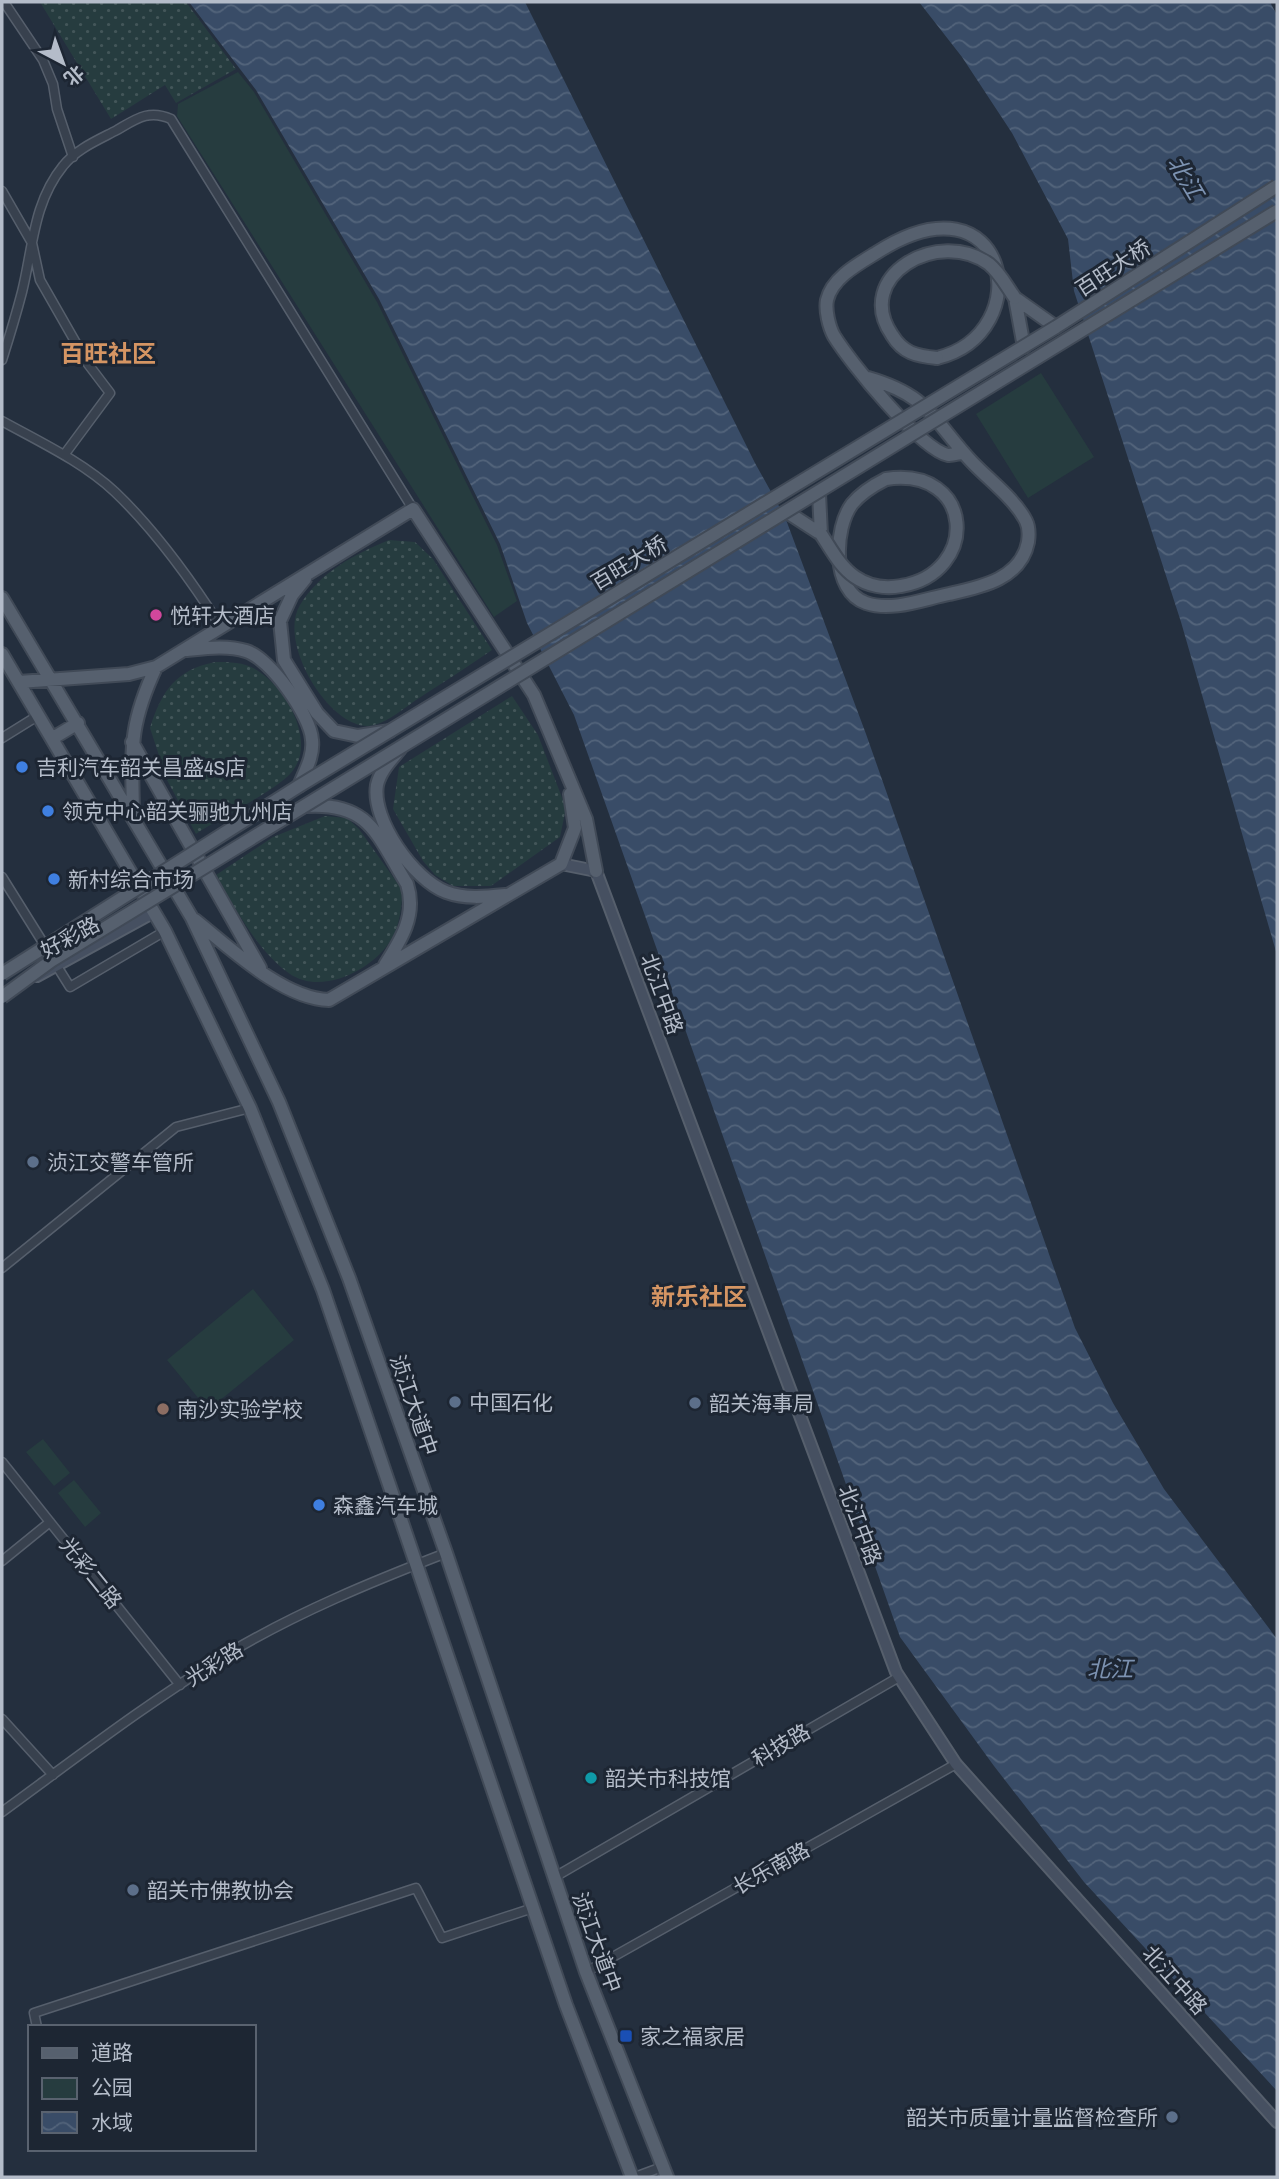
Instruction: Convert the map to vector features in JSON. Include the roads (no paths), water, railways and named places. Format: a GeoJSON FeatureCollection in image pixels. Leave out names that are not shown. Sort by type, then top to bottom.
{"type":"FeatureCollection","features":[{"type":"Feature","properties":{"kind":"main road","name":"百旺大桥"},"geometry":{"type":"LineString","coordinates":[[2,974],[299,786],[1024,347],[1277,186]]}},
{"type":"Feature","properties":{"kind":"main road","name":"百旺大桥"},"geometry":{"type":"LineString","coordinates":[[2,994],[51,961],[819,494],[1277,211]]}},
{"type":"Feature","properties":{"kind":"main road"},"geometry":{"type":"LineString","coordinates":[[964,453],[948,455],[925,443],[895,412],[833,334],[826,307],[833,287],[886,247],[927,229],[953,228],[971,233],[987,246],[998,267],[997,294],[988,324],[974,341],[955,353],[937,358],[917,356],[897,343],[882,317],[886,285],[904,266],[935,250],[968,253],[991,266],[1015,298],[1056,327]]}},
{"type":"Feature","properties":{"kind":"main road"},"geometry":{"type":"LineString","coordinates":[[1015,298],[1024,347]]}},
{"type":"Feature","properties":{"kind":"main road"},"geometry":{"type":"LineString","coordinates":[[787,512],[821,534],[839,562],[853,576],[870,585],[906,585],[921,581],[940,567],[948,558],[958,530],[953,505],[939,487],[928,481],[904,476],[886,479],[859,497],[844,517],[840,550],[847,587],[864,602],[896,606],[979,587],[1008,574],[1019,563],[1027,546],[1028,529],[1019,512],[964,453],[939,420],[908,392],[868,378]]}},
{"type":"Feature","properties":{"kind":"main road"},"geometry":{"type":"LineString","coordinates":[[819,494],[821,534]]}},
{"type":"Feature","properties":{"kind":"main road"},"geometry":{"type":"LineString","coordinates":[[19,682],[130,674],[156,667],[413,509],[534,695],[586,819],[593,841],[596,871]]}},
{"type":"Feature","properties":{"kind":"main road"},"geometry":{"type":"LineString","coordinates":[[312,571],[292,595],[280,621],[284,660],[317,713],[334,732],[358,736],[390,731]]}},
{"type":"Feature","properties":{"kind":"main road","name":"浈江大道中"},"geometry":{"type":"LineString","coordinates":[[2,598],[134,816],[192,918],[279,1102],[349,1278],[446,1553],[586,1972],[664,2172]]}},
{"type":"Feature","properties":{"kind":"main road"},"geometry":{"type":"LineString","coordinates":[[183,651],[212,648],[248,651],[272,670],[312,733],[312,751],[299,786]]}},
{"type":"Feature","properties":{"kind":"main road"},"geometry":{"type":"LineString","coordinates":[[2,654],[165,931],[250,1108],[323,1290],[566,2005],[633,2177]]}},
{"type":"Feature","properties":{"kind":"main road"},"geometry":{"type":"LineString","coordinates":[[134,816],[132,742],[140,701],[156,667]]}},
{"type":"Feature","properties":{"kind":"main road"},"geometry":{"type":"LineString","coordinates":[[53,738],[78,723]]}},
{"type":"Feature","properties":{"kind":"main road"},"geometry":{"type":"LineString","coordinates":[[132,742],[262,971]]}},
{"type":"Feature","properties":{"kind":"main road"},"geometry":{"type":"LineString","coordinates":[[401,748],[378,780],[377,799],[382,822],[426,881],[448,893],[478,897],[509,894]]}},
{"type":"Feature","properties":{"kind":"main road"},"geometry":{"type":"LineString","coordinates":[[192,918],[291,990],[329,1000],[561,864],[575,828],[566,773]]}},
{"type":"Feature","properties":{"kind":"main road"},"geometry":{"type":"LineString","coordinates":[[306,806],[348,808],[372,828],[410,893],[407,925],[401,941],[383,968]]}},
{"type":"Feature","properties":{"kind":"street"},"geometry":{"type":"LineString","coordinates":[[4,2],[43,60],[53,83],[57,109],[73,157]]}},
{"type":"Feature","properties":{"kind":"street"},"geometry":{"type":"LineString","coordinates":[[2,360],[22,293],[36,213],[44,195],[64,164],[73,157],[144,115],[159,113],[171,119],[413,509]]}},
{"type":"Feature","properties":{"kind":"street"},"geometry":{"type":"LineString","coordinates":[[2,191],[32,243],[40,281],[88,364],[110,393],[64,455]]}},
{"type":"Feature","properties":{"kind":"street"},"geometry":{"type":"LineString","coordinates":[[2,421],[64,455],[114,491],[173,559],[221,627]]}},
{"type":"Feature","properties":{"kind":"street"},"geometry":{"type":"LineString","coordinates":[[2,738],[39,715]]}},
{"type":"Feature","properties":{"kind":"street"},"geometry":{"type":"LineString","coordinates":[[561,864],[596,871]]}},
{"type":"Feature","properties":{"kind":"street","name":"北江中路"},"geometry":{"type":"LineString","coordinates":[[596,871],[837,1521],[899,1677],[956,1764],[1277,2122]]}},
{"type":"Feature","properties":{"kind":"street"},"geometry":{"type":"LineString","coordinates":[[2,877],[70,986],[165,931]]}},
{"type":"Feature","properties":{"kind":"street","name":"好彩路"},"geometry":{"type":"LineString","coordinates":[[2,994],[154,912]]}},
{"type":"Feature","properties":{"kind":"street"},"geometry":{"type":"LineString","coordinates":[[2,1268],[176,1128],[250,1108]]}},
{"type":"Feature","properties":{"kind":"street","name":"光彩二路"},"geometry":{"type":"LineString","coordinates":[[2,1462],[180,1685]]}},
{"type":"Feature","properties":{"kind":"street"},"geometry":{"type":"LineString","coordinates":[[2,1561],[50,1522]]}},
{"type":"Feature","properties":{"kind":"street","name":"光彩路"},"geometry":{"type":"LineString","coordinates":[[2,1812],[229,1653],[307,1611],[396,1570],[446,1553]]}},
{"type":"Feature","properties":{"kind":"street","name":"科技路"},"geometry":{"type":"LineString","coordinates":[[553,1878],[899,1677]]}},
{"type":"Feature","properties":{"kind":"street"},"geometry":{"type":"LineString","coordinates":[[2,1719],[53,1775]]}},
{"type":"Feature","properties":{"kind":"street","name":"长乐南路"},"geometry":{"type":"LineString","coordinates":[[586,1972],[956,1764]]}},
{"type":"Feature","properties":{"kind":"street"},"geometry":{"type":"LineString","coordinates":[[37,2025],[34,2013],[416,1888],[442,1938],[533,1908]]}},
{"type":"Feature","properties":{"kind":"street"},"geometry":{"type":"LineString","coordinates":[[633,2177],[664,2172]]}},
{"type":"Feature","properties":{"kind":"water","name":"北江"},"geometry":{"type":"Polygon","coordinates":[[[189,2],[525,2],[755,463],[785,517],[866,734],[1075,1328],[1113,1403],[1164,1489],[1277,1639],[1277,2091],[1084,1882],[994,1766],[900,1637],[574,715],[527,623],[500,544],[379,299],[256,90],[189,2]]]}},
{"type":"Feature","properties":{"kind":"water","name":"北江"},"geometry":{"type":"Polygon","coordinates":[[[919,2],[1270,2],[1277,15],[1277,955],[1181,622],[1074,291],[1068,239],[1012,133],[962,57],[919,2]]]}},
{"type":"Feature","properties":{"kind":"place","name":"悦轩大酒店"},"geometry":{"type":"Point","coordinates":[156,615]}},
{"type":"Feature","properties":{"kind":"place","name":"吉利汽车韶关昌盛4S店"},"geometry":{"type":"Point","coordinates":[22,767]}},
{"type":"Feature","properties":{"kind":"place","name":"领克中心韶关骊驰九州店"},"geometry":{"type":"Point","coordinates":[48,811]}},
{"type":"Feature","properties":{"kind":"place","name":"新村综合市场"},"geometry":{"type":"Point","coordinates":[54,879]}},
{"type":"Feature","properties":{"kind":"place","name":"浈江交警车管所"},"geometry":{"type":"Point","coordinates":[33,1162]}},
{"type":"Feature","properties":{"kind":"place","name":"中国石化"},"geometry":{"type":"Point","coordinates":[455,1402]}},
{"type":"Feature","properties":{"kind":"place","name":"韶关海事局"},"geometry":{"type":"Point","coordinates":[695,1403]}},
{"type":"Feature","properties":{"kind":"place","name":"南沙实验学校"},"geometry":{"type":"Point","coordinates":[163,1409]}},
{"type":"Feature","properties":{"kind":"place","name":"森鑫汽车城"},"geometry":{"type":"Point","coordinates":[319,1505]}},
{"type":"Feature","properties":{"kind":"place","name":"韶关市科技馆"},"geometry":{"type":"Point","coordinates":[591,1778]}},
{"type":"Feature","properties":{"kind":"place","name":"韶关市佛教协会"},"geometry":{"type":"Point","coordinates":[133,1890]}},
{"type":"Feature","properties":{"kind":"place","name":"家之福家居"},"geometry":{"type":"Point","coordinates":[626,2036]}},
{"type":"Feature","properties":{"kind":"place","name":"韶关市质量计量监督检查所"},"geometry":{"type":"Point","coordinates":[1172,2117]}},
{"type":"Feature","properties":{"kind":"district","name":"百旺社区"},"geometry":{"type":"Point","coordinates":[108,353]}},
{"type":"Feature","properties":{"kind":"district","name":"新乐社区"},"geometry":{"type":"Point","coordinates":[699,1296]}}]}
